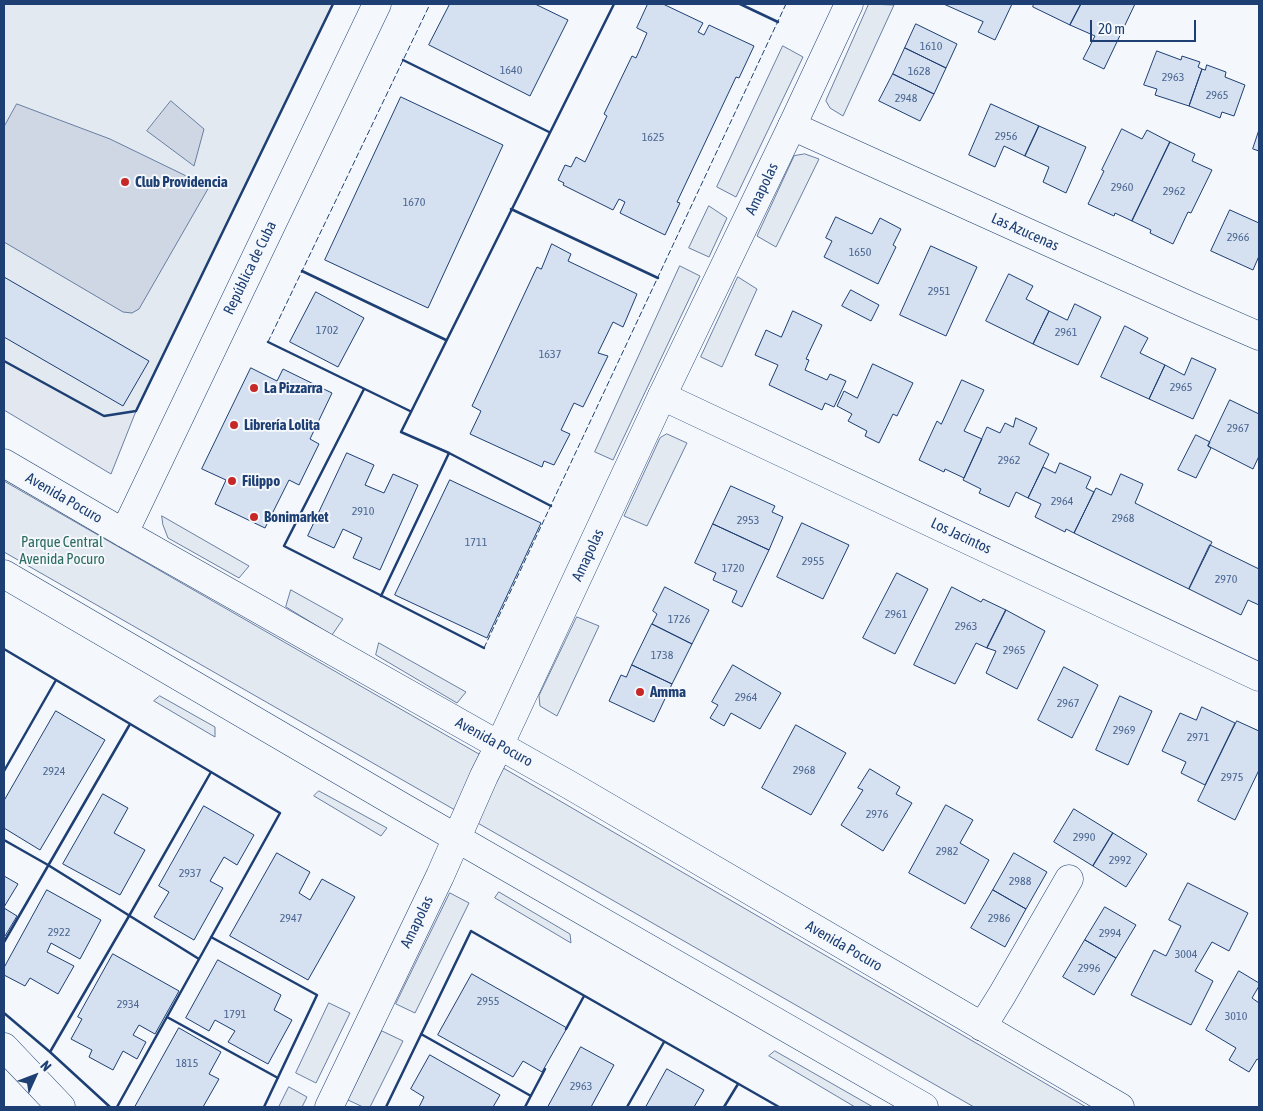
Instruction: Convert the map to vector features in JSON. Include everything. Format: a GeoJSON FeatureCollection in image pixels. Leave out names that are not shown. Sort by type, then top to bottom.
{"type":"FeatureCollection","features":[{"type":"Feature","properties":{"kind":"street","name":"República de Cuba"},"geometry":{"type":"LineString","coordinates":[[124,533],[377,4]]}},
{"type":"Feature","properties":{"kind":"street","name":"Amapolas"},"geometry":{"type":"LineString","coordinates":[[329,1107],[437,882],[484,776],[662,396],[849,4]]}},
{"type":"Feature","properties":{"kind":"street","name":"Las Azucenas"},"geometry":{"type":"LineString","coordinates":[[792,126],[1259,336]]}},
{"type":"Feature","properties":{"kind":"street","name":"Los Jacintos"},"geometry":{"type":"LineString","coordinates":[[662,396],[1259,677]]}},
{"type":"Feature","properties":{"kind":"street","name":"Avenida Pocuro"},"geometry":{"type":"LineString","coordinates":[[4,463],[499,746],[573,786],[1120,1107]]}},
{"type":"Feature","properties":{"kind":"street"},"geometry":{"type":"LineString","coordinates":[[4,574],[456,838],[924,1107]]}},
{"type":"Feature","properties":{"kind":"street"},"geometry":{"type":"LineString","coordinates":[[982,1027],[1002,996],[1069,879]]}},
{"type":"Feature","properties":{"kind":"street"},"geometry":{"type":"LineString","coordinates":[[4,1047],[61,1107]]}},
{"type":"Feature","properties":{"kind":"green space","name":"Club Providencia"},"geometry":{"type":"Polygon","coordinates":[[[4,4],[333,4],[136,411],[104,416],[4,361],[4,4]]]}},
{"type":"Feature","properties":{"kind":"green space"},"geometry":{"type":"Polygon","coordinates":[[[869,4],[894,5],[843,116],[830,108],[826,101],[869,4]]]}},
{"type":"Feature","properties":{"kind":"green space"},"geometry":{"type":"Polygon","coordinates":[[[783,46],[803,57],[736,197],[717,187],[783,46]]]}},
{"type":"Feature","properties":{"kind":"green space"},"geometry":{"type":"Polygon","coordinates":[[[805,154],[819,159],[776,247],[757,236],[794,156],[805,154]]]}},
{"type":"Feature","properties":{"kind":"green space"},"geometry":{"type":"Polygon","coordinates":[[[709,206],[727,218],[709,257],[689,248],[709,206]]]}},
{"type":"Feature","properties":{"kind":"green space"},"geometry":{"type":"Polygon","coordinates":[[[680,266],[700,276],[613,460],[595,452],[680,266]]]}},
{"type":"Feature","properties":{"kind":"green space"},"geometry":{"type":"Polygon","coordinates":[[[738,277],[757,289],[722,367],[701,357],[738,277]]]}},
{"type":"Feature","properties":{"kind":"green space"},"geometry":{"type":"Polygon","coordinates":[[[667,434],[687,443],[647,526],[624,516],[660,438],[667,434]]]}},
{"type":"Feature","properties":{"kind":"green space","name":"Parque Central Avenida Pocuro"},"geometry":{"type":"Polygon","coordinates":[[[4,481],[505,769],[1086,1107],[974,1107],[4,552],[4,481]]]}},
{"type":"Feature","properties":{"kind":"green space"},"geometry":{"type":"Polygon","coordinates":[[[162,516],[249,566],[239,578],[168,538],[162,516]]]}},
{"type":"Feature","properties":{"kind":"green space"},"geometry":{"type":"Polygon","coordinates":[[[291,590],[343,619],[332,635],[286,607],[291,590]]]}},
{"type":"Feature","properties":{"kind":"green space"},"geometry":{"type":"Polygon","coordinates":[[[577,617],[599,626],[557,716],[540,706],[539,696],[577,617]]]}},
{"type":"Feature","properties":{"kind":"green space"},"geometry":{"type":"Polygon","coordinates":[[[379,643],[466,692],[457,703],[376,655],[379,643]]]}},
{"type":"Feature","properties":{"kind":"green space"},"geometry":{"type":"Polygon","coordinates":[[[160,696],[215,727],[215,737],[154,701],[160,696]]]}},
{"type":"Feature","properties":{"kind":"green space"},"geometry":{"type":"Polygon","coordinates":[[[319,791],[387,828],[381,836],[314,796],[319,791]]]}},
{"type":"Feature","properties":{"kind":"green space"},"geometry":{"type":"Polygon","coordinates":[[[499,892],[570,934],[571,943],[495,898],[499,892]]]}},
{"type":"Feature","properties":{"kind":"green space"},"geometry":{"type":"Polygon","coordinates":[[[450,893],[469,903],[415,1013],[396,1004],[450,893]]]}},
{"type":"Feature","properties":{"kind":"green space"},"geometry":{"type":"Polygon","coordinates":[[[329,1003],[350,1013],[316,1083],[296,1073],[329,1003]]]}},
{"type":"Feature","properties":{"kind":"green space"},"geometry":{"type":"Polygon","coordinates":[[[382,1031],[403,1041],[370,1107],[363,1107],[348,1100],[382,1031]]]}},
{"type":"Feature","properties":{"kind":"green space"},"geometry":{"type":"Polygon","coordinates":[[[775,1051],[873,1107],[855,1107],[769,1056],[775,1051]]]}},
{"type":"Feature","properties":{"kind":"green space"},"geometry":{"type":"Polygon","coordinates":[[[289,1087],[307,1097],[302,1107],[279,1107],[289,1087]]]}},
{"type":"Feature","properties":{"kind":"shaded area","name":"Club Providencia"},"geometry":{"type":"Polygon","coordinates":[[[171,101],[204,129],[194,166],[147,131],[171,101]]]}},
{"type":"Feature","properties":{"kind":"shaded area","name":"Club Providencia"},"geometry":{"type":"Polygon","coordinates":[[[17,104],[110,139],[209,187],[139,309],[132,313],[123,312],[4,242],[4,127],[17,104]]]}},
{"type":"Feature","properties":{"kind":"shaded area"},"geometry":{"type":"Polygon","coordinates":[[[4,361],[104,416],[136,411],[111,474],[4,410],[4,361]]]}},
{"type":"Feature","properties":{"kind":"building"},"geometry":{"type":"Polygon","coordinates":[[[450,4],[535,4],[568,20],[530,96],[429,45],[450,4]]]}},
{"type":"Feature","properties":{"kind":"building"},"geometry":{"type":"Polygon","coordinates":[[[648,4],[663,4],[703,23],[698,32],[704,35],[709,25],[754,46],[739,78],[736,77],[677,202],[680,203],[665,235],[620,213],[625,202],[619,199],[613,210],[563,185],[564,183],[558,180],[565,165],[571,167],[576,157],[585,162],[607,116],[604,114],[632,56],[636,58],[647,33],[637,28],[648,4]]]}},
{"type":"Feature","properties":{"kind":"building"},"geometry":{"type":"Polygon","coordinates":[[[944,4],[1012,4],[995,40],[978,32],[983,22],[944,4]]]}},
{"type":"Feature","properties":{"kind":"building"},"geometry":{"type":"Polygon","coordinates":[[[1034,4],[1081,4],[1070,25],[1033,7],[1034,4]]]}},
{"type":"Feature","properties":{"kind":"building"},"geometry":{"type":"Polygon","coordinates":[[[1081,4],[1135,4],[1104,69],[1083,59],[1095,36],[1070,25],[1081,4]]]}},
{"type":"Feature","properties":{"kind":"building"},"geometry":{"type":"Polygon","coordinates":[[[916,24],[957,44],[946,68],[905,48],[916,24]]]}},
{"type":"Feature","properties":{"kind":"building"},"geometry":{"type":"Polygon","coordinates":[[[905,48],[946,68],[934,94],[893,74],[905,48]]]}},
{"type":"Feature","properties":{"kind":"building"},"geometry":{"type":"Polygon","coordinates":[[[1157,51],[1181,60],[1182,56],[1200,62],[1198,67],[1202,69],[1189,106],[1155,95],[1157,89],[1144,85],[1157,51]]]}},
{"type":"Feature","properties":{"kind":"building"},"geometry":{"type":"Polygon","coordinates":[[[1207,65],[1226,72],[1225,77],[1245,85],[1234,116],[1222,112],[1220,118],[1189,106],[1202,69],[1205,70],[1207,65]]]}},
{"type":"Feature","properties":{"kind":"building"},"geometry":{"type":"Polygon","coordinates":[[[893,74],[934,94],[920,121],[879,101],[893,74]]]}},
{"type":"Feature","properties":{"kind":"building"},"geometry":{"type":"Polygon","coordinates":[[[401,97],[503,145],[428,308],[325,260],[401,97]]]}},
{"type":"Feature","properties":{"kind":"building"},"geometry":{"type":"Polygon","coordinates":[[[991,104],[1039,126],[1025,156],[1004,146],[995,167],[969,155],[991,104]]]}},
{"type":"Feature","properties":{"kind":"building"},"geometry":{"type":"Polygon","coordinates":[[[1039,126],[1086,147],[1066,193],[1043,182],[1049,167],[1025,156],[1039,126]]]}},
{"type":"Feature","properties":{"kind":"building"},"geometry":{"type":"Polygon","coordinates":[[[1122,129],[1142,139],[1147,130],[1170,142],[1132,221],[1115,213],[1114,216],[1088,204],[1122,129]]]}},
{"type":"Feature","properties":{"kind":"building"},"geometry":{"type":"Polygon","coordinates":[[[1259,130],[1259,151],[1253,149],[1259,130]]]}},
{"type":"Feature","properties":{"kind":"building"},"geometry":{"type":"Polygon","coordinates":[[[1170,142],[1195,154],[1192,161],[1212,170],[1191,213],[1188,212],[1173,244],[1150,233],[1151,230],[1132,221],[1170,142]]]}},
{"type":"Feature","properties":{"kind":"building"},"geometry":{"type":"Polygon","coordinates":[[[1230,210],[1259,223],[1259,256],[1253,270],[1211,251],[1230,210]]]}},
{"type":"Feature","properties":{"kind":"building"},"geometry":{"type":"Polygon","coordinates":[[[836,217],[872,234],[880,218],[901,229],[893,245],[896,247],[878,284],[824,257],[832,241],[826,238],[836,217]]]}},
{"type":"Feature","properties":{"kind":"building"},"geometry":{"type":"Polygon","coordinates":[[[552,244],[571,254],[568,261],[637,294],[623,327],[613,322],[598,353],[608,356],[583,407],[574,403],[561,430],[570,434],[554,465],[544,461],[542,467],[470,434],[481,411],[472,406],[537,267],[541,269],[552,244]]]}},
{"type":"Feature","properties":{"kind":"building"},"geometry":{"type":"Polygon","coordinates":[[[931,246],[977,267],[946,336],[900,315],[931,246]]]}},
{"type":"Feature","properties":{"kind":"building"},"geometry":{"type":"Polygon","coordinates":[[[1009,274],[1033,286],[1026,299],[1049,311],[1033,344],[986,321],[1009,274]]]}},
{"type":"Feature","properties":{"kind":"building"},"geometry":{"type":"Polygon","coordinates":[[[4,277],[149,361],[123,406],[4,337],[4,277]]]}},
{"type":"Feature","properties":{"kind":"building"},"geometry":{"type":"Polygon","coordinates":[[[851,290],[879,305],[871,321],[842,306],[851,290]]]}},
{"type":"Feature","properties":{"kind":"building"},"geometry":{"type":"Polygon","coordinates":[[[316,292],[364,318],[338,367],[290,342],[316,292]]]}},
{"type":"Feature","properties":{"kind":"building"},"geometry":{"type":"Polygon","coordinates":[[[1075,304],[1101,317],[1078,365],[1033,344],[1049,311],[1067,320],[1075,304]]]}},
{"type":"Feature","properties":{"kind":"building"},"geometry":{"type":"Polygon","coordinates":[[[793,311],[822,325],[806,359],[809,360],[805,370],[827,380],[830,374],[846,381],[834,407],[825,403],[822,410],[769,385],[778,365],[755,355],[766,330],[781,337],[793,311]]]}},
{"type":"Feature","properties":{"kind":"building"},"geometry":{"type":"Polygon","coordinates":[[[1125,326],[1148,338],[1140,353],[1165,365],[1149,399],[1101,377],[1125,326]]]}},
{"type":"Feature","properties":{"kind":"building"},"geometry":{"type":"Polygon","coordinates":[[[1192,358],[1216,369],[1193,419],[1149,399],[1165,365],[1184,375],[1192,358]]]}},
{"type":"Feature","properties":{"kind":"building"},"geometry":{"type":"Polygon","coordinates":[[[873,364],[913,383],[897,416],[893,414],[879,443],[865,436],[867,431],[848,421],[852,414],[837,406],[844,391],[857,398],[873,364]]]}},
{"type":"Feature","properties":{"kind":"building"},"geometry":{"type":"Polygon","coordinates":[[[251,368],[277,381],[283,369],[332,393],[310,439],[319,444],[299,485],[289,480],[265,528],[215,504],[226,480],[202,469],[251,368]]]}},
{"type":"Feature","properties":{"kind":"building"},"geometry":{"type":"Polygon","coordinates":[[[962,380],[984,390],[964,431],[982,439],[964,478],[945,469],[944,472],[919,460],[937,421],[941,424],[962,380]]]}},
{"type":"Feature","properties":{"kind":"building"},"geometry":{"type":"Polygon","coordinates":[[[1230,400],[1259,414],[1259,456],[1253,469],[1208,446],[1230,400]]]}},
{"type":"Feature","properties":{"kind":"building"},"geometry":{"type":"Polygon","coordinates":[[[1016,418],[1037,428],[1029,444],[1049,454],[1028,498],[1016,492],[1009,507],[979,493],[981,489],[963,480],[987,427],[1000,433],[1005,423],[1013,427],[1016,418]]]}},
{"type":"Feature","properties":{"kind":"building"},"geometry":{"type":"Polygon","coordinates":[[[1196,435],[1210,442],[1208,446],[1211,448],[1196,478],[1178,470],[1196,435]]]}},
{"type":"Feature","properties":{"kind":"building"},"geometry":{"type":"Polygon","coordinates":[[[347,453],[374,465],[365,485],[384,493],[393,474],[418,485],[380,570],[353,558],[362,538],[343,529],[334,548],[308,536],[347,453]]]}},
{"type":"Feature","properties":{"kind":"building"},"geometry":{"type":"Polygon","coordinates":[[[1060,463],[1091,477],[1086,488],[1094,492],[1074,533],[1066,529],[1065,532],[1035,517],[1041,504],[1028,498],[1043,467],[1055,473],[1060,463]]]}},
{"type":"Feature","properties":{"kind":"building"},"geometry":{"type":"Polygon","coordinates":[[[1121,474],[1143,484],[1135,503],[1212,542],[1189,589],[1074,533],[1096,488],[1111,495],[1121,474]]]}},
{"type":"Feature","properties":{"kind":"building"},"geometry":{"type":"Polygon","coordinates":[[[450,480],[541,523],[487,638],[395,595],[450,480]]]}},
{"type":"Feature","properties":{"kind":"building"},"geometry":{"type":"Polygon","coordinates":[[[731,486],[775,506],[772,512],[783,517],[769,550],[713,524],[731,486]]]}},
{"type":"Feature","properties":{"kind":"building"},"geometry":{"type":"Polygon","coordinates":[[[802,523],[849,545],[823,599],[777,577],[802,523]]]}},
{"type":"Feature","properties":{"kind":"building"},"geometry":{"type":"Polygon","coordinates":[[[713,524],[769,550],[742,607],[732,602],[737,591],[713,580],[716,573],[695,563],[713,524]]]}},
{"type":"Feature","properties":{"kind":"building"},"geometry":{"type":"Polygon","coordinates":[[[1210,545],[1259,569],[1259,605],[1248,600],[1241,615],[1189,589],[1210,545]]]}},
{"type":"Feature","properties":{"kind":"building"},"geometry":{"type":"Polygon","coordinates":[[[897,573],[928,589],[895,654],[863,638],[897,573]]]}},
{"type":"Feature","properties":{"kind":"building"},"geometry":{"type":"Polygon","coordinates":[[[665,587],[709,610],[692,644],[652,624],[657,614],[653,611],[665,587]]]}},
{"type":"Feature","properties":{"kind":"building"},"geometry":{"type":"Polygon","coordinates":[[[952,587],[981,602],[983,599],[1006,610],[987,648],[976,643],[955,684],[914,665],[952,587]]]}},
{"type":"Feature","properties":{"kind":"building"},"geometry":{"type":"Polygon","coordinates":[[[1006,610],[1045,631],[1017,689],[986,673],[996,651],[987,648],[1006,610]]]}},
{"type":"Feature","properties":{"kind":"building"},"geometry":{"type":"Polygon","coordinates":[[[652,624],[692,644],[672,684],[632,665],[652,624]]]}},
{"type":"Feature","properties":{"kind":"building","name":"Amma"},"geometry":{"type":"Polygon","coordinates":[[[632,665],[672,684],[654,722],[609,701],[621,675],[626,677],[632,665]]]}},
{"type":"Feature","properties":{"kind":"building"},"geometry":{"type":"Polygon","coordinates":[[[733,665],[781,693],[760,729],[731,713],[724,726],[710,718],[718,705],[712,702],[733,665]]]}},
{"type":"Feature","properties":{"kind":"building"},"geometry":{"type":"Polygon","coordinates":[[[1064,667],[1098,685],[1072,738],[1038,720],[1064,667]]]}},
{"type":"Feature","properties":{"kind":"building"},"geometry":{"type":"Polygon","coordinates":[[[1120,696],[1152,711],[1128,765],[1096,750],[1120,696]]]}},
{"type":"Feature","properties":{"kind":"building"},"geometry":{"type":"Polygon","coordinates":[[[1202,707],[1235,723],[1205,785],[1181,773],[1186,762],[1162,751],[1180,713],[1196,720],[1202,707]]]}},
{"type":"Feature","properties":{"kind":"building"},"geometry":{"type":"Polygon","coordinates":[[[56,711],[105,740],[40,850],[4,828],[4,801],[56,711]]]}},
{"type":"Feature","properties":{"kind":"building"},"geometry":{"type":"Polygon","coordinates":[[[1237,721],[1259,731],[1259,770],[1235,820],[1198,801],[1237,721]]]}},
{"type":"Feature","properties":{"kind":"building"},"geometry":{"type":"Polygon","coordinates":[[[796,725],[846,753],[811,815],[762,788],[796,725]]]}},
{"type":"Feature","properties":{"kind":"building"},"geometry":{"type":"Polygon","coordinates":[[[870,769],[900,787],[896,794],[912,803],[883,851],[841,825],[863,790],[858,788],[870,769]]]}},
{"type":"Feature","properties":{"kind":"building"},"geometry":{"type":"Polygon","coordinates":[[[103,794],[128,808],[114,833],[145,850],[120,895],[63,864],[103,794]]]}},
{"type":"Feature","properties":{"kind":"building"},"geometry":{"type":"Polygon","coordinates":[[[946,805],[973,820],[960,843],[989,860],[965,904],[909,873],[946,805]]]}},
{"type":"Feature","properties":{"kind":"building"},"geometry":{"type":"Polygon","coordinates":[[[204,806],[254,835],[237,865],[224,857],[210,881],[223,888],[194,940],[154,917],[169,892],[159,886],[204,806]]]}},
{"type":"Feature","properties":{"kind":"building"},"geometry":{"type":"Polygon","coordinates":[[[1074,809],[1113,833],[1093,866],[1054,842],[1074,809]]]}},
{"type":"Feature","properties":{"kind":"building"},"geometry":{"type":"Polygon","coordinates":[[[1113,833],[1147,854],[1126,887],[1093,866],[1113,833]]]}},
{"type":"Feature","properties":{"kind":"building"},"geometry":{"type":"Polygon","coordinates":[[[277,853],[310,872],[299,893],[310,900],[322,879],[355,897],[308,980],[230,936],[277,853]]]}},
{"type":"Feature","properties":{"kind":"building"},"geometry":{"type":"Polygon","coordinates":[[[1014,853],[1047,872],[1026,909],[993,890],[1014,853]]]}},
{"type":"Feature","properties":{"kind":"building"},"geometry":{"type":"Polygon","coordinates":[[[4,876],[18,884],[4,907],[4,876]]]}},
{"type":"Feature","properties":{"kind":"building"},"geometry":{"type":"Polygon","coordinates":[[[1188,883],[1248,913],[1229,951],[1212,942],[1195,971],[1213,981],[1191,1025],[1131,995],[1154,950],[1166,956],[1181,926],[1169,920],[1188,883]]]}},
{"type":"Feature","properties":{"kind":"building"},"geometry":{"type":"Polygon","coordinates":[[[47,890],[101,920],[80,959],[51,943],[47,952],[74,966],[58,994],[30,978],[25,986],[4,975],[4,968],[47,890]]]}},
{"type":"Feature","properties":{"kind":"building"},"geometry":{"type":"Polygon","coordinates":[[[993,890],[1026,909],[1005,947],[971,928],[993,890]]]}},
{"type":"Feature","properties":{"kind":"building"},"geometry":{"type":"Polygon","coordinates":[[[1105,907],[1136,925],[1116,958],[1085,940],[1105,907]]]}},
{"type":"Feature","properties":{"kind":"building"},"geometry":{"type":"Polygon","coordinates":[[[4,908],[17,916],[5,936],[4,935],[4,908]]]}},
{"type":"Feature","properties":{"kind":"building"},"geometry":{"type":"Polygon","coordinates":[[[1085,940],[1116,958],[1094,995],[1063,977],[1085,940]]]}},
{"type":"Feature","properties":{"kind":"building"},"geometry":{"type":"Polygon","coordinates":[[[113,954],[179,991],[155,1034],[139,1025],[133,1035],[146,1042],[137,1059],[123,1051],[113,1070],[89,1057],[92,1050],[71,1039],[82,1019],[78,1017],[113,954]]]}},
{"type":"Feature","properties":{"kind":"building"},"geometry":{"type":"Polygon","coordinates":[[[218,960],[281,995],[274,1010],[292,1020],[268,1064],[228,1042],[235,1031],[215,1020],[209,1031],[186,1018],[218,960]]]}},
{"type":"Feature","properties":{"kind":"building"},"geometry":{"type":"Polygon","coordinates":[[[1239,971],[1259,983],[1252,998],[1259,1003],[1259,1060],[1257,1059],[1249,1072],[1229,1060],[1236,1048],[1206,1030],[1239,971]]]}},
{"type":"Feature","properties":{"kind":"building"},"geometry":{"type":"Polygon","coordinates":[[[472,974],[567,1028],[542,1072],[523,1061],[513,1077],[438,1035],[472,974]]]}},
{"type":"Feature","properties":{"kind":"building"},"geometry":{"type":"Polygon","coordinates":[[[179,1028],[221,1052],[209,1074],[219,1079],[203,1107],[135,1107],[179,1028]]]}},
{"type":"Feature","properties":{"kind":"building"},"geometry":{"type":"Polygon","coordinates":[[[581,1047],[614,1065],[591,1107],[548,1107],[581,1047]]]}},
{"type":"Feature","properties":{"kind":"building"},"geometry":{"type":"Polygon","coordinates":[[[430,1055],[500,1095],[493,1107],[419,1107],[424,1097],[411,1089],[430,1055]]]}},
{"type":"Feature","properties":{"kind":"building"},"geometry":{"type":"Polygon","coordinates":[[[667,1069],[704,1090],[694,1107],[646,1107],[667,1069]]]}},
{"type":"Feature","properties":{"kind":"fence"},"geometry":{"type":"LineString","coordinates":[[268,342],[430,4]]}},
{"type":"Feature","properties":{"kind":"fence"},"geometry":{"type":"LineString","coordinates":[[484,648],[786,4]]}},
{"type":"Feature","properties":{"kind":"wall"},"geometry":{"type":"LineString","coordinates":[[4,361],[104,416],[136,411],[333,4]]}},
{"type":"Feature","properties":{"kind":"wall"},"geometry":{"type":"LineString","coordinates":[[551,506],[449,453],[401,432],[614,4]]}},
{"type":"Feature","properties":{"kind":"wall"},"geometry":{"type":"LineString","coordinates":[[740,4],[778,22]]}},
{"type":"Feature","properties":{"kind":"wall"},"geometry":{"type":"LineString","coordinates":[[403,60],[549,132]]}},
{"type":"Feature","properties":{"kind":"wall"},"geometry":{"type":"LineString","coordinates":[[511,209],[658,278]]}},
{"type":"Feature","properties":{"kind":"wall"},"geometry":{"type":"LineString","coordinates":[[302,271],[446,340]]}},
{"type":"Feature","properties":{"kind":"wall"},"geometry":{"type":"LineString","coordinates":[[268,342],[410,411]]}},
{"type":"Feature","properties":{"kind":"wall"},"geometry":{"type":"LineString","coordinates":[[364,389],[284,546],[484,648]]}},
{"type":"Feature","properties":{"kind":"wall"},"geometry":{"type":"LineString","coordinates":[[381,596],[449,453]]}},
{"type":"Feature","properties":{"kind":"wall"},"geometry":{"type":"LineString","coordinates":[[4,649],[280,813],[117,1107]]}},
{"type":"Feature","properties":{"kind":"wall"},"geometry":{"type":"LineString","coordinates":[[4,771],[56,680]]}},
{"type":"Feature","properties":{"kind":"wall"},"geometry":{"type":"LineString","coordinates":[[4,942],[130,724]]}},
{"type":"Feature","properties":{"kind":"wall"},"geometry":{"type":"LineString","coordinates":[[50,1052],[211,772]]}},
{"type":"Feature","properties":{"kind":"wall"},"geometry":{"type":"LineString","coordinates":[[4,840],[48,865],[199,959]]}},
{"type":"Feature","properties":{"kind":"wall"},"geometry":{"type":"LineString","coordinates":[[386,1107],[471,931],[779,1107]]}},
{"type":"Feature","properties":{"kind":"wall"},"geometry":{"type":"LineString","coordinates":[[211,937],[317,995],[264,1107]]}},
{"type":"Feature","properties":{"kind":"wall"},"geometry":{"type":"LineString","coordinates":[[566,1029],[584,996]]}},
{"type":"Feature","properties":{"kind":"wall"},"geometry":{"type":"LineString","coordinates":[[4,1013],[110,1107]]}},
{"type":"Feature","properties":{"kind":"wall"},"geometry":{"type":"LineString","coordinates":[[167,1017],[278,1078]]}},
{"type":"Feature","properties":{"kind":"wall"},"geometry":{"type":"LineString","coordinates":[[421,1034],[531,1096]]}},
{"type":"Feature","properties":{"kind":"wall"},"geometry":{"type":"LineString","coordinates":[[627,1107],[664,1042]]}},
{"type":"Feature","properties":{"kind":"wall"},"geometry":{"type":"LineString","coordinates":[[525,1107],[545,1069]]}},
{"type":"Feature","properties":{"kind":"wall"},"geometry":{"type":"LineString","coordinates":[[724,1107],[738,1084]]}},
{"type":"Feature","properties":{"kind":"place","name":"Club Providencia"},"geometry":{"type":"Point","coordinates":[125,182]}},
{"type":"Feature","properties":{"kind":"place","name":"La Pizzarra"},"geometry":{"type":"Point","coordinates":[254,388]}},
{"type":"Feature","properties":{"kind":"place","name":"Librería Lolita"},"geometry":{"type":"Point","coordinates":[234,425]}},
{"type":"Feature","properties":{"kind":"place","name":"Filippo"},"geometry":{"type":"Point","coordinates":[232,481]}},
{"type":"Feature","properties":{"kind":"place","name":"Bonimarket"},"geometry":{"type":"Point","coordinates":[254,517]}},
{"type":"Feature","properties":{"kind":"place","name":"Amma"},"geometry":{"type":"Point","coordinates":[640,692]}}]}
